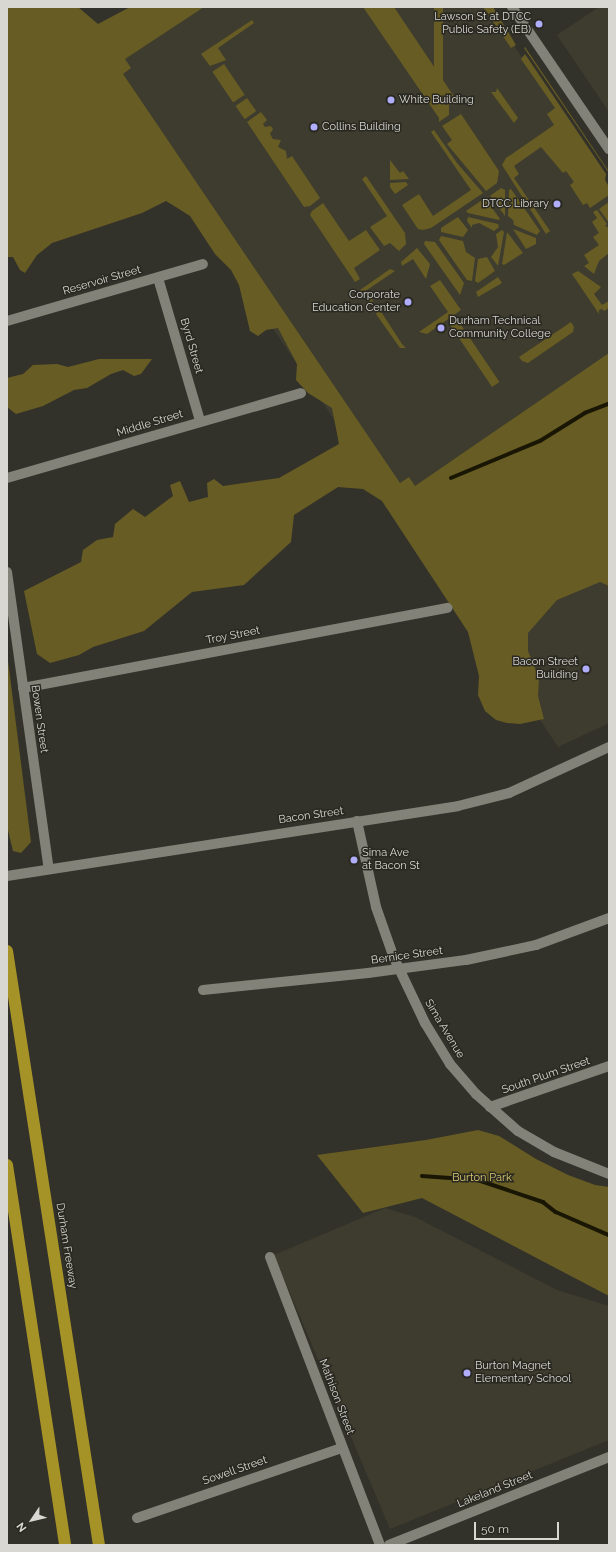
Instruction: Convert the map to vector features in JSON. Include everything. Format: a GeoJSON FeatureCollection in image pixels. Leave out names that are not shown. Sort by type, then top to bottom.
{"type":"FeatureCollection","features":[{"type":"Feature","properties":{"kind":"highway","name":"Durham Freeway"},"geometry":{"type":"LineString","coordinates":[[7,951],[99,1545]]}},
{"type":"Feature","properties":{"kind":"highway"},"geometry":{"type":"LineString","coordinates":[[7,1165],[65,1545]]}},
{"type":"Feature","properties":{"kind":"street"},"geometry":{"type":"LineString","coordinates":[[512,7],[609,149]]}},
{"type":"Feature","properties":{"kind":"street","name":"Reservoir Street"},"geometry":{"type":"LineString","coordinates":[[7,321],[203,264]]}},
{"type":"Feature","properties":{"kind":"street","name":"Byrd Street"},"geometry":{"type":"LineString","coordinates":[[158,278],[200,421]]}},
{"type":"Feature","properties":{"kind":"street","name":"Middle Street"},"geometry":{"type":"LineString","coordinates":[[7,478],[301,393]]}},
{"type":"Feature","properties":{"kind":"street","name":"Bowen Street"},"geometry":{"type":"LineString","coordinates":[[7,572],[49,869]]}},
{"type":"Feature","properties":{"kind":"street","name":"Troy Street"},"geometry":{"type":"LineString","coordinates":[[23,688],[448,608]]}},
{"type":"Feature","properties":{"kind":"street","name":"Bacon Street"},"geometry":{"type":"LineString","coordinates":[[7,876],[357,821],[432,811],[497,796],[609,747]]}},
{"type":"Feature","properties":{"kind":"street","name":"Sima Avenue"},"geometry":{"type":"LineString","coordinates":[[357,821],[376,907],[399,969],[425,1022],[446,1057],[490,1107],[535,1142],[573,1161],[609,1174]]}},
{"type":"Feature","properties":{"kind":"street","name":"Bernice Street"},"geometry":{"type":"LineString","coordinates":[[202,990],[399,969],[513,951],[554,940],[609,918]]}},
{"type":"Feature","properties":{"kind":"street","name":"South Plum Street"},"geometry":{"type":"LineString","coordinates":[[490,1107],[609,1066]]}},
{"type":"Feature","properties":{"kind":"street","name":"Mathison Street"},"geometry":{"type":"LineString","coordinates":[[270,1257],[380,1545]]}},
{"type":"Feature","properties":{"kind":"street","name":"Sowell Street"},"geometry":{"type":"LineString","coordinates":[[137,1518],[342,1448]]}},
{"type":"Feature","properties":{"kind":"street","name":"Lakeland Street"},"geometry":{"type":"LineString","coordinates":[[389,1545],[609,1457]]}},
{"type":"Feature","properties":{"kind":"shaded area","name":"Durham Technical Community College"},"geometry":{"type":"Polygon","coordinates":[[[135,7],[488,7],[609,186],[609,723],[558,747],[519,688],[516,690],[81,43],[135,7]]]}},
{"type":"Feature","properties":{"kind":"shaded area"},"geometry":{"type":"Polygon","coordinates":[[[599,7],[609,7],[609,112],[557,35],[599,7]]]}},
{"type":"Feature","properties":{"kind":"shaded area","name":"Burton Magnet Elementary School"},"geometry":{"type":"Polygon","coordinates":[[[385,1208],[415,1217],[557,1290],[609,1306],[609,1440],[390,1529],[274,1255],[385,1208]]]}},
{"type":"Feature","properties":{"kind":"green space"},"geometry":{"type":"Polygon","coordinates":[[[7,7],[78,7],[98,24],[130,7],[204,7],[125,59],[131,68],[123,74],[400,483],[409,477],[415,486],[609,353],[609,586],[600,582],[557,600],[528,633],[528,651],[539,678],[538,696],[544,719],[520,724],[507,723],[496,720],[485,711],[478,695],[479,676],[468,632],[382,501],[363,489],[338,487],[294,515],[291,542],[244,585],[192,592],[144,631],[93,647],[79,655],[50,663],[37,654],[24,591],[81,562],[83,550],[97,540],[113,537],[115,524],[133,509],[145,517],[173,496],[170,485],[180,481],[189,502],[208,497],[207,483],[214,479],[223,486],[279,478],[339,444],[332,408],[308,393],[296,380],[297,364],[278,328],[266,330],[258,336],[250,331],[239,285],[231,270],[215,254],[190,216],[166,201],[142,213],[52,243],[37,255],[25,273],[20,270],[13,257],[7,257],[7,7]]]}},
{"type":"Feature","properties":{"kind":"green space"},"geometry":{"type":"Polygon","coordinates":[[[363,7],[394,7],[457,101],[449,105],[449,115],[439,122],[439,118],[363,7]]]}},
{"type":"Feature","properties":{"kind":"green space"},"geometry":{"type":"Polygon","coordinates":[[[434,7],[443,7],[443,106],[434,106],[434,7]]]}},
{"type":"Feature","properties":{"kind":"green space"},"geometry":{"type":"Polygon","coordinates":[[[483,7],[493,7],[516,45],[511,48],[483,7]]]}},
{"type":"Feature","properties":{"kind":"green space"},"geometry":{"type":"Polygon","coordinates":[[[252,20],[254,23],[218,48],[226,60],[210,66],[201,54],[252,20]]]}},
{"type":"Feature","properties":{"kind":"green space"},"geometry":{"type":"Polygon","coordinates":[[[525,47],[608,170],[609,173],[524,48],[525,47]]]}},
{"type":"Feature","properties":{"kind":"green space"},"geometry":{"type":"Polygon","coordinates":[[[525,54],[606,174],[605,180],[609,187],[609,195],[590,208],[587,203],[583,205],[570,185],[574,182],[566,171],[563,173],[541,147],[514,166],[519,174],[514,178],[550,231],[546,234],[502,165],[506,158],[554,125],[547,114],[555,108],[521,59],[525,54]]]}},
{"type":"Feature","properties":{"kind":"green space"},"geometry":{"type":"Polygon","coordinates":[[[224,64],[245,95],[233,103],[212,72],[224,64]]]}},
{"type":"Feature","properties":{"kind":"green space"},"geometry":{"type":"Polygon","coordinates":[[[497,88],[518,118],[514,123],[491,92],[496,92],[497,88]]]}},
{"type":"Feature","properties":{"kind":"green space"},"geometry":{"type":"Polygon","coordinates":[[[247,98],[256,111],[245,119],[236,106],[247,98]]]}},
{"type":"Feature","properties":{"kind":"green space"},"geometry":{"type":"Polygon","coordinates":[[[261,112],[267,120],[263,124],[265,127],[271,126],[273,129],[270,134],[273,139],[281,140],[278,147],[286,151],[287,159],[292,156],[320,198],[310,206],[304,207],[247,122],[261,112]]]}},
{"type":"Feature","properties":{"kind":"green space"},"geometry":{"type":"Polygon","coordinates":[[[461,114],[499,171],[497,183],[486,191],[447,144],[452,140],[442,126],[461,114]]]}},
{"type":"Feature","properties":{"kind":"green space"},"geometry":{"type":"Polygon","coordinates":[[[434,130],[457,163],[483,193],[431,228],[423,230],[418,229],[402,205],[419,194],[433,216],[471,190],[431,132],[434,130]]]}},
{"type":"Feature","properties":{"kind":"green space"},"geometry":{"type":"Polygon","coordinates":[[[390,160],[400,173],[403,171],[409,179],[390,180],[390,160]]]}},
{"type":"Feature","properties":{"kind":"green space"},"geometry":{"type":"Polygon","coordinates":[[[366,176],[405,233],[406,244],[399,251],[390,243],[384,246],[370,227],[387,216],[362,179],[366,176]]]}},
{"type":"Feature","properties":{"kind":"green space"},"geometry":{"type":"Polygon","coordinates":[[[406,182],[408,185],[395,194],[390,187],[390,183],[406,182]]]}},
{"type":"Feature","properties":{"kind":"green space"},"geometry":{"type":"Polygon","coordinates":[[[501,188],[505,190],[505,216],[490,196],[501,188]]]}},
{"type":"Feature","properties":{"kind":"green space"},"geometry":{"type":"Polygon","coordinates":[[[511,189],[540,231],[537,235],[514,225],[513,220],[508,216],[509,190],[511,189]]]}},
{"type":"Feature","properties":{"kind":"green space"},"geometry":{"type":"Polygon","coordinates":[[[485,198],[500,219],[499,220],[468,213],[466,211],[485,198]]]}},
{"type":"Feature","properties":{"kind":"green space"},"geometry":{"type":"Polygon","coordinates":[[[609,202],[609,223],[599,209],[609,202]]]}},
{"type":"Feature","properties":{"kind":"green space"},"geometry":{"type":"Polygon","coordinates":[[[323,203],[349,241],[366,230],[380,250],[354,268],[360,279],[355,282],[310,215],[312,211],[323,203]]]}},
{"type":"Feature","properties":{"kind":"green space"},"geometry":{"type":"Polygon","coordinates":[[[597,210],[607,224],[605,226],[609,228],[609,253],[599,261],[594,274],[584,266],[589,263],[584,255],[599,245],[593,237],[599,233],[592,222],[597,218],[593,212],[597,210]]]}},
{"type":"Feature","properties":{"kind":"green space"},"geometry":{"type":"Polygon","coordinates":[[[458,217],[468,230],[463,237],[441,232],[441,228],[458,217]]]}},
{"type":"Feature","properties":{"kind":"green space"},"geometry":{"type":"Polygon","coordinates":[[[468,217],[498,224],[499,227],[494,231],[479,223],[472,225],[472,228],[467,221],[468,217]]]}},
{"type":"Feature","properties":{"kind":"green space"},"geometry":{"type":"Polygon","coordinates":[[[513,229],[536,238],[536,244],[526,249],[513,229]]]}},
{"type":"Feature","properties":{"kind":"green space"},"geometry":{"type":"Polygon","coordinates":[[[502,230],[504,232],[498,266],[491,257],[498,247],[496,234],[502,230]]]}},
{"type":"Feature","properties":{"kind":"green space"},"geometry":{"type":"Polygon","coordinates":[[[507,232],[523,253],[504,265],[502,264],[507,232]]]}},
{"type":"Feature","properties":{"kind":"green space"},"geometry":{"type":"Polygon","coordinates":[[[441,236],[463,241],[466,252],[475,258],[472,281],[467,280],[439,240],[441,236]]]}},
{"type":"Feature","properties":{"kind":"green space"},"geometry":{"type":"Polygon","coordinates":[[[425,241],[435,242],[464,283],[460,295],[424,244],[425,241]]]}},
{"type":"Feature","properties":{"kind":"green space"},"geometry":{"type":"Polygon","coordinates":[[[417,248],[430,264],[426,279],[413,259],[402,266],[401,262],[417,248]]]}},
{"type":"Feature","properties":{"kind":"green space"},"geometry":{"type":"Polygon","coordinates":[[[487,257],[495,271],[478,283],[475,281],[478,259],[487,257]]]}},
{"type":"Feature","properties":{"kind":"green space"},"geometry":{"type":"Polygon","coordinates":[[[390,269],[395,271],[367,290],[373,301],[369,304],[360,290],[390,269]]]}},
{"type":"Feature","properties":{"kind":"green space"},"geometry":{"type":"Polygon","coordinates":[[[578,271],[601,287],[594,294],[602,305],[609,301],[609,308],[604,311],[602,309],[599,310],[599,314],[572,274],[578,271]]]}},
{"type":"Feature","properties":{"kind":"green space"},"geometry":{"type":"Polygon","coordinates":[[[498,277],[502,283],[478,297],[476,292],[498,277]]]}},
{"type":"Feature","properties":{"kind":"green space"},"geometry":{"type":"Polygon","coordinates":[[[440,280],[461,310],[427,334],[419,332],[448,312],[430,286],[440,280]]]}},
{"type":"Feature","properties":{"kind":"green space"},"geometry":{"type":"Polygon","coordinates":[[[378,307],[406,348],[400,348],[376,314],[378,307]]]}},
{"type":"Feature","properties":{"kind":"green space"},"geometry":{"type":"Polygon","coordinates":[[[457,319],[499,382],[492,387],[450,324],[457,319]]]}},
{"type":"Feature","properties":{"kind":"green space"},"geometry":{"type":"Polygon","coordinates":[[[571,322],[574,327],[573,332],[528,363],[522,361],[519,357],[571,322]]]}},
{"type":"Feature","properties":{"kind":"green space"},"geometry":{"type":"Polygon","coordinates":[[[99,359],[152,359],[141,374],[134,376],[123,370],[111,374],[87,388],[74,390],[43,406],[16,414],[7,407],[7,378],[23,374],[33,365],[57,364],[68,367],[99,359]]]}},
{"type":"Feature","properties":{"kind":"green space"},"geometry":{"type":"Polygon","coordinates":[[[7,653],[31,842],[21,853],[13,851],[7,826],[7,653]]]}},
{"type":"Feature","properties":{"kind":"green space","name":"Burton Park"},"geometry":{"type":"Polygon","coordinates":[[[478,1130],[499,1136],[536,1159],[568,1175],[595,1185],[609,1187],[609,1296],[422,1198],[363,1213],[317,1155],[426,1140],[478,1130]]]}},
{"type":"Feature","properties":{"kind":"waterway"},"geometry":{"type":"LineString","coordinates":[[451,478],[540,441],[585,413],[609,404]]}},
{"type":"Feature","properties":{"kind":"waterway"},"geometry":{"type":"LineString","coordinates":[[422,1176],[478,1180],[543,1202],[556,1212],[609,1235]]}},
{"type":"Feature","properties":{"kind":"place","name":"Lawson St at DTCC Public Safety (EB)"},"geometry":{"type":"Point","coordinates":[539,24]}},
{"type":"Feature","properties":{"kind":"place","name":"White Building"},"geometry":{"type":"Point","coordinates":[391,100]}},
{"type":"Feature","properties":{"kind":"place","name":"Collins Building"},"geometry":{"type":"Point","coordinates":[314,127]}},
{"type":"Feature","properties":{"kind":"place","name":"DTCC Library"},"geometry":{"type":"Point","coordinates":[557,204]}},
{"type":"Feature","properties":{"kind":"place","name":"Corporate Education Center"},"geometry":{"type":"Point","coordinates":[408,302]}},
{"type":"Feature","properties":{"kind":"place","name":"Durham Technical Community College"},"geometry":{"type":"Point","coordinates":[441,328]}},
{"type":"Feature","properties":{"kind":"place","name":"Bacon Street Building"},"geometry":{"type":"Point","coordinates":[586,669]}},
{"type":"Feature","properties":{"kind":"place","name":"Sima Ave at Bacon St"},"geometry":{"type":"Point","coordinates":[354,860]}},
{"type":"Feature","properties":{"kind":"place","name":"Burton Magnet Elementary School"},"geometry":{"type":"Point","coordinates":[467,1373]}}]}
